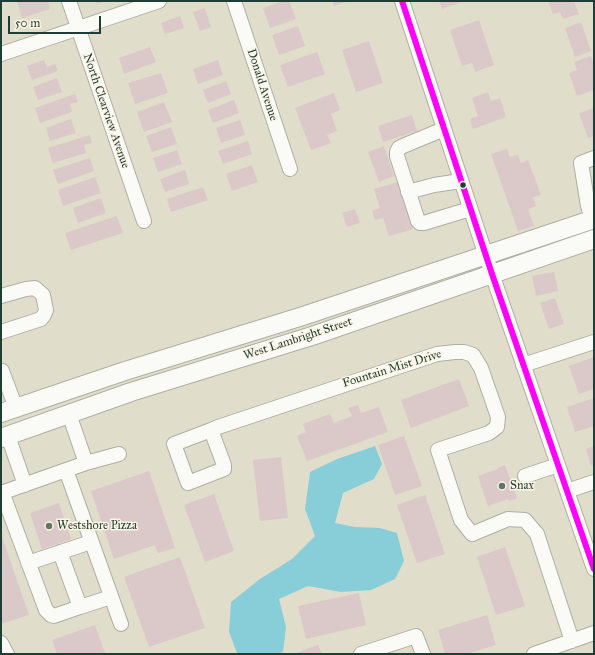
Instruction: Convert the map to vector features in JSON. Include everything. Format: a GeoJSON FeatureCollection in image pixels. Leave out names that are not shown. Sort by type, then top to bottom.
{"type":"FeatureCollection","features":[{"type":"Feature","properties":{"kind":"main road","name":"West Lambright Street"},"geometry":{"type":"LineString","coordinates":[[8,410],[125,371],[303,316],[593,219]]}},
{"type":"Feature","properties":{"kind":"main road","name":"West Lambright Street"},"geometry":{"type":"LineString","coordinates":[[4,437],[131,392],[312,336],[594,238]]}},
{"type":"Feature","properties":{"kind":"street","name":"North Clearview Avenue"},"geometry":{"type":"LineString","coordinates":[[69,1],[144,222]]}},
{"type":"Feature","properties":{"kind":"street"},"geometry":{"type":"LineString","coordinates":[[1,54],[159,1]]}},
{"type":"Feature","properties":{"kind":"street","name":"Donald Avenue"},"geometry":{"type":"LineString","coordinates":[[234,1],[290,168]]}},
{"type":"Feature","properties":{"kind":"street"},"geometry":{"type":"LineString","coordinates":[[402,1],[485,254],[594,569]]}},
{"type":"Feature","properties":{"kind":"street"},"geometry":{"type":"LineString","coordinates":[[444,129],[399,148],[397,156],[408,192],[420,223],[470,209]]}},
{"type":"Feature","properties":{"kind":"street"},"geometry":{"type":"LineString","coordinates":[[593,219],[588,206],[581,163],[594,158]]}},
{"type":"Feature","properties":{"kind":"street"},"geometry":{"type":"LineString","coordinates":[[408,192],[434,185],[461,181]]}},
{"type":"Feature","properties":{"kind":"street"},"geometry":{"type":"LineString","coordinates":[[1,296],[35,288],[43,296],[46,310],[41,319],[1,332]]}},
{"type":"Feature","properties":{"kind":"street"},"geometry":{"type":"LineString","coordinates":[[523,365],[594,342]]}},
{"type":"Feature","properties":{"kind":"street","name":"Fountain Mist Drive"},"geometry":{"type":"LineString","coordinates":[[211,430],[437,354],[464,352],[473,355],[481,368],[498,417],[497,428],[489,433],[438,450],[461,520],[472,534],[508,519],[525,520],[537,534],[572,641]]}},
{"type":"Feature","properties":{"kind":"street"},"geometry":{"type":"LineString","coordinates":[[1,370],[8,410]]}},
{"type":"Feature","properties":{"kind":"street"},"geometry":{"type":"LineString","coordinates":[[69,414],[86,464]]}},
{"type":"Feature","properties":{"kind":"street"},"geometry":{"type":"LineString","coordinates":[[4,437],[25,485]]}},
{"type":"Feature","properties":{"kind":"street"},"geometry":{"type":"LineString","coordinates":[[111,596],[54,616],[51,615],[46,610],[2,493],[66,470],[119,454]]}},
{"type":"Feature","properties":{"kind":"street"},"geometry":{"type":"LineString","coordinates":[[525,476],[558,465]]}},
{"type":"Feature","properties":{"kind":"street"},"geometry":{"type":"LineString","coordinates":[[66,470],[121,624]]}},
{"type":"Feature","properties":{"kind":"street"},"geometry":{"type":"LineString","coordinates":[[567,491],[594,482]]}},
{"type":"Feature","properties":{"kind":"street"},"geometry":{"type":"LineString","coordinates":[[28,563],[91,542]]}},
{"type":"Feature","properties":{"kind":"street"},"geometry":{"type":"LineString","coordinates":[[60,552],[80,607]]}},
{"type":"Feature","properties":{"kind":"street"},"geometry":{"type":"LineString","coordinates":[[534,654],[594,633]]}},
{"type":"Feature","properties":{"kind":"street"},"geometry":{"type":"LineString","coordinates":[[362,654],[416,636],[423,654]]}},
{"type":"Feature","properties":{"kind":"street"},"geometry":{"type":"LineString","coordinates":[[1,643],[7,654]]}},
{"type":"Feature","properties":{"kind":"water"},"geometry":{"type":"Polygon","coordinates":[[[375,446],[382,464],[374,479],[343,493],[335,523],[355,527],[380,528],[397,533],[404,561],[395,579],[371,590],[341,592],[308,586],[279,599],[286,627],[283,652],[277,654],[237,653],[229,632],[231,602],[260,579],[292,559],[315,536],[305,509],[310,472],[337,459],[375,446]]]}},
{"type":"Feature","properties":{"kind":"building"},"geometry":{"type":"Polygon","coordinates":[[[17,1],[48,1],[50,9],[22,18],[17,1]]]}},
{"type":"Feature","properties":{"kind":"building"},"geometry":{"type":"Polygon","coordinates":[[[96,1],[105,1],[97,4],[96,1]]]}},
{"type":"Feature","properties":{"kind":"building"},"geometry":{"type":"Polygon","coordinates":[[[283,1],[289,1],[296,19],[270,28],[263,8],[283,1]]]}},
{"type":"Feature","properties":{"kind":"building"},"geometry":{"type":"Polygon","coordinates":[[[332,1],[349,1],[334,6],[332,1]]]}},
{"type":"Feature","properties":{"kind":"building"},"geometry":{"type":"Polygon","coordinates":[[[439,1],[464,1],[442,9],[439,1]]]}},
{"type":"Feature","properties":{"kind":"building"},"geometry":{"type":"Polygon","coordinates":[[[548,1],[574,1],[579,14],[563,19],[560,12],[553,14],[548,1]]]}},
{"type":"Feature","properties":{"kind":"building"},"geometry":{"type":"Polygon","coordinates":[[[205,8],[211,27],[200,31],[193,12],[205,8]]]}},
{"type":"Feature","properties":{"kind":"building"},"geometry":{"type":"Polygon","coordinates":[[[180,16],[184,28],[165,34],[161,23],[180,16]]]}},
{"type":"Feature","properties":{"kind":"building"},"geometry":{"type":"Polygon","coordinates":[[[479,20],[494,65],[475,72],[472,63],[462,66],[450,30],[479,20]]]}},
{"type":"Feature","properties":{"kind":"building"},"geometry":{"type":"Polygon","coordinates":[[[581,22],[591,51],[575,57],[565,28],[581,22]]]}},
{"type":"Feature","properties":{"kind":"building"},"geometry":{"type":"Polygon","coordinates":[[[298,26],[305,46],[279,55],[272,35],[298,26]]]}},
{"type":"Feature","properties":{"kind":"building"},"geometry":{"type":"Polygon","coordinates":[[[369,41],[383,83],[356,92],[342,50],[369,41]]]}},
{"type":"Feature","properties":{"kind":"building"},"geometry":{"type":"Polygon","coordinates":[[[150,47],[156,62],[124,74],[119,58],[150,47]]]}},
{"type":"Feature","properties":{"kind":"building"},"geometry":{"type":"Polygon","coordinates":[[[317,52],[325,74],[288,87],[280,65],[317,52]]]}},
{"type":"Feature","properties":{"kind":"building"},"geometry":{"type":"Polygon","coordinates":[[[591,56],[594,66],[594,90],[577,96],[569,73],[577,70],[574,62],[591,56]]]}},
{"type":"Feature","properties":{"kind":"building"},"geometry":{"type":"Polygon","coordinates":[[[44,60],[47,67],[55,64],[58,71],[32,80],[27,66],[44,60]]]}},
{"type":"Feature","properties":{"kind":"building"},"geometry":{"type":"Polygon","coordinates":[[[218,60],[223,75],[198,84],[193,69],[218,60]]]}},
{"type":"Feature","properties":{"kind":"building"},"geometry":{"type":"Polygon","coordinates":[[[161,73],[168,93],[135,104],[128,83],[161,73]]]}},
{"type":"Feature","properties":{"kind":"building"},"geometry":{"type":"Polygon","coordinates":[[[57,78],[62,92],[38,100],[33,87],[57,78]]]}},
{"type":"Feature","properties":{"kind":"building"},"geometry":{"type":"Polygon","coordinates":[[[226,81],[231,94],[208,103],[203,90],[226,81]]]}},
{"type":"Feature","properties":{"kind":"building"},"geometry":{"type":"Polygon","coordinates":[[[488,92],[491,101],[500,98],[506,117],[473,129],[470,119],[478,116],[472,98],[488,92]]]}},
{"type":"Feature","properties":{"kind":"building"},"geometry":{"type":"Polygon","coordinates":[[[334,93],[340,110],[331,114],[337,131],[327,135],[331,143],[311,150],[295,108],[334,93]]]}},
{"type":"Feature","properties":{"kind":"building"},"geometry":{"type":"Polygon","coordinates":[[[75,94],[78,102],[70,104],[72,112],[40,123],[35,108],[75,94]]]}},
{"type":"Feature","properties":{"kind":"building"},"geometry":{"type":"Polygon","coordinates":[[[234,100],[239,113],[213,123],[208,110],[234,100]]]}},
{"type":"Feature","properties":{"kind":"building"},"geometry":{"type":"Polygon","coordinates":[[[164,102],[172,122],[144,132],[137,112],[164,102]]]}},
{"type":"Feature","properties":{"kind":"building"},"geometry":{"type":"Polygon","coordinates":[[[594,108],[594,136],[588,138],[579,113],[594,108]]]}},
{"type":"Feature","properties":{"kind":"building"},"geometry":{"type":"Polygon","coordinates":[[[412,115],[417,131],[383,142],[378,126],[412,115]]]}},
{"type":"Feature","properties":{"kind":"building"},"geometry":{"type":"Polygon","coordinates":[[[71,119],[76,133],[50,141],[46,128],[71,119]]]}},
{"type":"Feature","properties":{"kind":"building"},"geometry":{"type":"Polygon","coordinates":[[[240,120],[245,135],[221,143],[216,128],[240,120]]]}},
{"type":"Feature","properties":{"kind":"building"},"geometry":{"type":"Polygon","coordinates":[[[171,127],[177,144],[152,152],[146,136],[171,127]]]}},
{"type":"Feature","properties":{"kind":"building"},"geometry":{"type":"Polygon","coordinates":[[[90,135],[92,143],[84,145],[86,153],[53,163],[48,148],[90,135]]]}},
{"type":"Feature","properties":{"kind":"building"},"geometry":{"type":"Polygon","coordinates":[[[248,141],[252,154],[223,164],[218,151],[248,141]]]}},
{"type":"Feature","properties":{"kind":"building"},"geometry":{"type":"Polygon","coordinates":[[[384,146],[394,176],[379,182],[368,152],[384,146]]]}},
{"type":"Feature","properties":{"kind":"building"},"geometry":{"type":"Polygon","coordinates":[[[507,149],[510,157],[518,155],[521,163],[528,160],[541,195],[533,197],[536,206],[528,209],[534,226],[518,231],[491,154],[507,149]]]}},
{"type":"Feature","properties":{"kind":"building"},"geometry":{"type":"Polygon","coordinates":[[[177,150],[182,164],[158,172],[153,158],[177,150]]]}},
{"type":"Feature","properties":{"kind":"building"},"geometry":{"type":"Polygon","coordinates":[[[90,158],[94,171],[58,184],[53,170],[90,158]]]}},
{"type":"Feature","properties":{"kind":"building"},"geometry":{"type":"Polygon","coordinates":[[[252,165],[258,182],[232,191],[226,174],[252,165]]]}},
{"type":"Feature","properties":{"kind":"building"},"geometry":{"type":"Polygon","coordinates":[[[185,170],[189,184],[165,192],[160,179],[185,170]]]}},
{"type":"Feature","properties":{"kind":"building"},"geometry":{"type":"Polygon","coordinates":[[[95,177],[101,193],[63,206],[58,190],[95,177]]]}},
{"type":"Feature","properties":{"kind":"building"},"geometry":{"type":"Polygon","coordinates":[[[398,182],[413,229],[389,236],[383,218],[375,220],[372,211],[380,208],[374,189],[398,182]]]}},
{"type":"Feature","properties":{"kind":"building"},"geometry":{"type":"Polygon","coordinates":[[[203,187],[208,200],[171,212],[167,199],[203,187]]]}},
{"type":"Feature","properties":{"kind":"building"},"geometry":{"type":"Polygon","coordinates":[[[101,198],[106,213],[78,223],[73,208],[101,198]]]}},
{"type":"Feature","properties":{"kind":"building"},"geometry":{"type":"Polygon","coordinates":[[[355,209],[360,223],[347,227],[342,213],[355,209]]]}},
{"type":"Feature","properties":{"kind":"building"},"geometry":{"type":"Polygon","coordinates":[[[117,216],[123,233],[71,250],[65,233],[117,216]]]}},
{"type":"Feature","properties":{"kind":"building"},"geometry":{"type":"Polygon","coordinates":[[[554,272],[558,291],[536,296],[532,276],[554,272]]]}},
{"type":"Feature","properties":{"kind":"building"},"geometry":{"type":"Polygon","coordinates":[[[555,298],[564,324],[549,329],[540,303],[555,298]]]}},
{"type":"Feature","properties":{"kind":"building"},"geometry":{"type":"Polygon","coordinates":[[[594,357],[594,389],[579,394],[569,366],[594,357]]]}},
{"type":"Feature","properties":{"kind":"building"},"geometry":{"type":"Polygon","coordinates":[[[459,379],[469,406],[411,428],[401,400],[459,379]]]}},
{"type":"Feature","properties":{"kind":"building"},"geometry":{"type":"Polygon","coordinates":[[[594,398],[594,426],[575,432],[567,407],[594,398]]]}},
{"type":"Feature","properties":{"kind":"building"},"geometry":{"type":"Polygon","coordinates":[[[358,405],[361,413],[379,407],[388,432],[307,461],[297,436],[306,432],[303,424],[330,414],[334,423],[352,416],[348,408],[358,405]]]}},
{"type":"Feature","properties":{"kind":"building"},"geometry":{"type":"Polygon","coordinates":[[[404,436],[422,486],[395,495],[378,445],[404,436]]]}},
{"type":"Feature","properties":{"kind":"building"},"geometry":{"type":"Polygon","coordinates":[[[594,446],[594,465],[591,466],[586,449],[594,446]]]}},
{"type":"Feature","properties":{"kind":"building"},"geometry":{"type":"Polygon","coordinates":[[[281,457],[288,518],[260,521],[253,460],[281,457]]]}},
{"type":"Feature","properties":{"kind":"building"},"geometry":{"type":"Polygon","coordinates":[[[505,465],[517,498],[509,501],[508,499],[488,506],[478,476],[505,465]]]}},
{"type":"Feature","properties":{"kind":"building"},"geometry":{"type":"Polygon","coordinates":[[[149,471],[175,548],[158,553],[155,545],[114,559],[91,491],[149,471]]]}},
{"type":"Feature","properties":{"kind":"building"},"geometry":{"type":"Polygon","coordinates":[[[214,494],[234,551],[205,562],[184,505],[214,494]]]}},
{"type":"Feature","properties":{"kind":"building"},"geometry":{"type":"Polygon","coordinates":[[[425,495],[445,554],[417,563],[397,505],[425,495]]]}},
{"type":"Feature","properties":{"kind":"building"},"geometry":{"type":"Polygon","coordinates":[[[59,503],[71,539],[42,549],[30,513],[59,503]]]}},
{"type":"Feature","properties":{"kind":"building"},"geometry":{"type":"Polygon","coordinates":[[[1,534],[29,615],[1,624],[1,534]]]}},
{"type":"Feature","properties":{"kind":"building"},"geometry":{"type":"Polygon","coordinates":[[[505,547],[525,606],[496,615],[477,557],[505,547]]]}},
{"type":"Feature","properties":{"kind":"building"},"geometry":{"type":"Polygon","coordinates":[[[180,557],[205,628],[149,647],[124,577],[180,557]]]}},
{"type":"Feature","properties":{"kind":"building"},"geometry":{"type":"Polygon","coordinates":[[[359,593],[366,625],[306,639],[298,606],[359,593]]]}},
{"type":"Feature","properties":{"kind":"building"},"geometry":{"type":"Polygon","coordinates":[[[487,615],[496,645],[467,654],[445,654],[438,630],[487,615]]]}},
{"type":"Feature","properties":{"kind":"building"},"geometry":{"type":"Polygon","coordinates":[[[95,625],[105,653],[57,654],[52,640],[95,625]]]}},
{"type":"Feature","properties":{"kind":"building"},"geometry":{"type":"Polygon","coordinates":[[[318,645],[322,654],[293,654],[318,645]]]}},
{"type":"Feature","properties":{"kind":"transit line"},"geometry":{"type":"LineString","coordinates":[[402,1],[492,274],[594,569]]}},
{"type":"Feature","properties":{"kind":"place","name":"Snax"},"geometry":{"type":"Point","coordinates":[502,486]}},
{"type":"Feature","properties":{"kind":"place","name":"Westshore Pizza"},"geometry":{"type":"Point","coordinates":[49,526]}}]}
